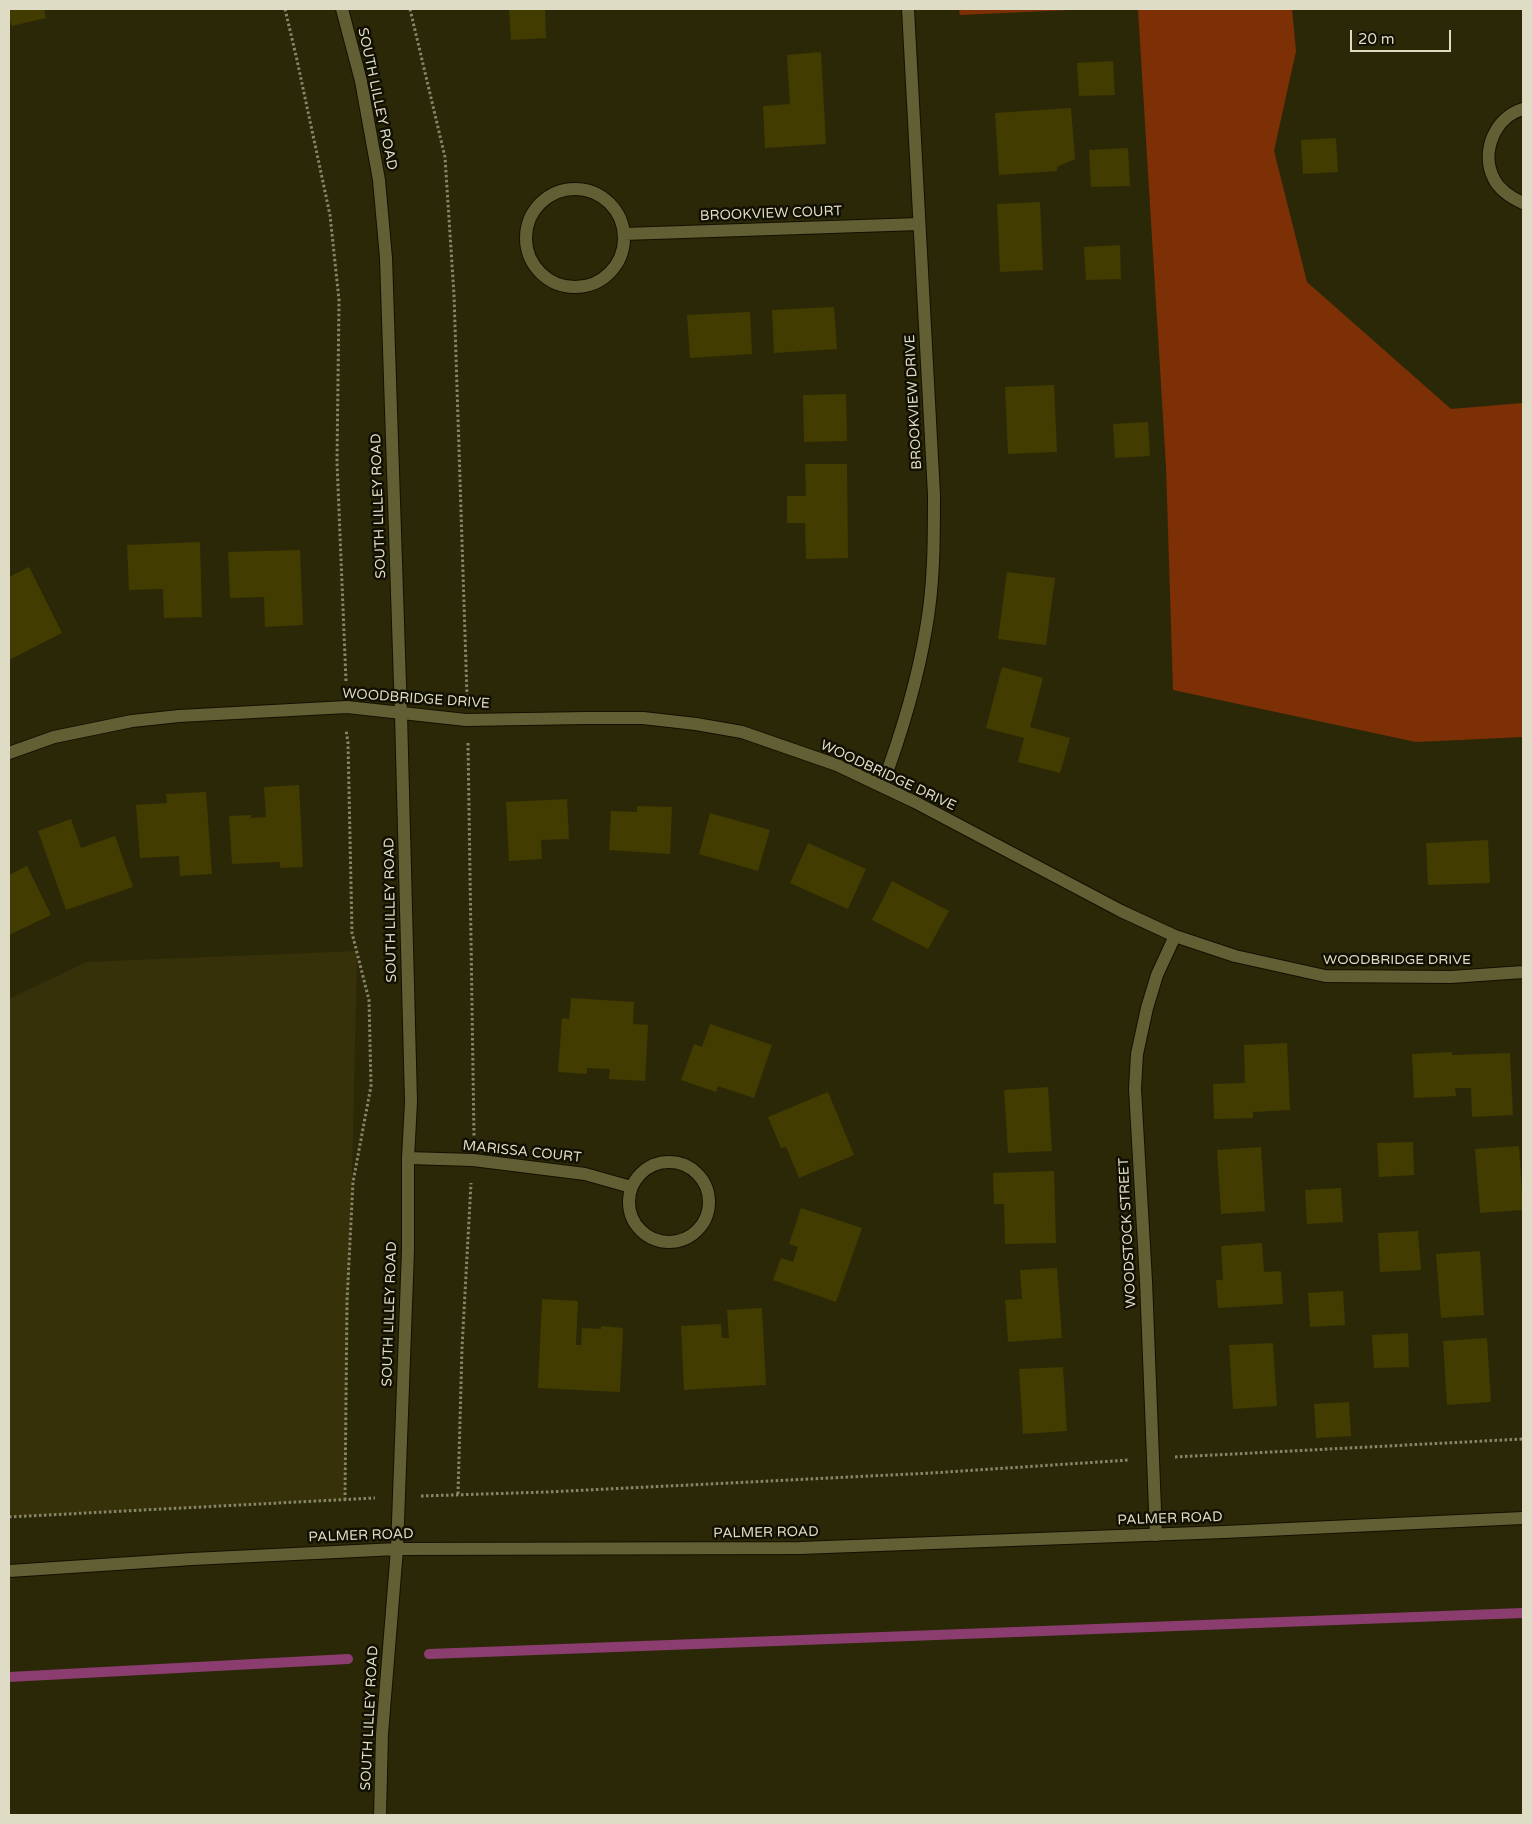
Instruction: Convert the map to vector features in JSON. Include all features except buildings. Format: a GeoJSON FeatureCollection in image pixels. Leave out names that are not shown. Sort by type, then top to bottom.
{"type":"FeatureCollection","features":[{"type":"Feature","properties":{"kind":"street","name":"SOUTH LILLEY ROAD"},"geometry":{"type":"LineString","coordinates":[[342,9],[361,81],[379,180],[386,258],[411,1102],[408,1158],[408,1250],[397,1549],[382,1734],[380,1815]]}},
{"type":"Feature","properties":{"kind":"street","name":"BROOKVIEW DRIVE"},"geometry":{"type":"LineString","coordinates":[[882,786],[904,724],[917,676],[927,627],[934,561],[934,495],[908,9]]}},
{"type":"Feature","properties":{"kind":"street"},"geometry":{"type":"LineString","coordinates":[[1523,109],[1514,112],[1499,124],[1490,141],[1488,160],[1494,179],[1506,194],[1523,203]]}},
{"type":"Feature","properties":{"kind":"street"},"geometry":{"type":"LineString","coordinates":[[570,189],[589,191],[606,200],[618,215],[624,234],[622,252],[613,270],[598,282],[580,287],[560,285],[543,276],[531,261],[526,242],[528,224],[537,206],[552,194],[570,189]]}},
{"type":"Feature","properties":{"kind":"street","name":"BROOKVIEW COURT"},"geometry":{"type":"LineString","coordinates":[[624,234],[919,224]]}},
{"type":"Feature","properties":{"kind":"street","name":"WOODBRIDGE DRIVE"},"geometry":{"type":"LineString","coordinates":[[9,753],[54,737],[132,721],[347,708],[466,720],[643,718],[696,724],[742,732],[837,765],[915,802],[1121,911],[1175,936],[1235,956],[1325,976],[1451,977],[1523,972]]}},
{"type":"Feature","properties":{"kind":"street","name":"WOODSTOCK STREET"},"geometry":{"type":"LineString","coordinates":[[1156,1535],[1146,1281],[1135,1089],[1138,1054],[1147,1008],[1157,974],[1175,936]]}},
{"type":"Feature","properties":{"kind":"street","name":"MARISSA COURT"},"geometry":{"type":"LineString","coordinates":[[408,1158],[473,1160],[584,1174],[631,1187]]}},
{"type":"Feature","properties":{"kind":"street"},"geometry":{"type":"LineString","coordinates":[[669,1161],[684,1164],[698,1173],[706,1186],[710,1202],[707,1217],[698,1230],[685,1239],[669,1242],[654,1239],[640,1231],[631,1218],[628,1202],[631,1187],[640,1174],[653,1164],[669,1161]]}},
{"type":"Feature","properties":{"kind":"street","name":"PALMER ROAD"},"geometry":{"type":"LineString","coordinates":[[9,1571],[192,1559],[397,1549],[800,1548],[1156,1535],[1523,1518]]}},
{"type":"Feature","properties":{"kind":"path"},"geometry":{"type":"LineString","coordinates":[[285,9],[330,215],[338,300],[337,462],[346,681]]}},
{"type":"Feature","properties":{"kind":"path"},"geometry":{"type":"LineString","coordinates":[[410,9],[445,157],[454,295],[468,699]]}},
{"type":"Feature","properties":{"kind":"path"},"geometry":{"type":"LineString","coordinates":[[345,727],[348,743],[352,933],[369,1000],[371,1086],[353,1182],[347,1301],[345,1500]]}},
{"type":"Feature","properties":{"kind":"path"},"geometry":{"type":"LineString","coordinates":[[468,743],[475,1131]]}},
{"type":"Feature","properties":{"kind":"path"},"geometry":{"type":"LineString","coordinates":[[458,1494],[462,1348],[471,1183]]}},
{"type":"Feature","properties":{"kind":"path"},"geometry":{"type":"LineString","coordinates":[[9,1518],[458,1494],[556,1492],[931,1473],[1153,1458],[1523,1439]]}},
{"type":"Feature","properties":{"kind":"shaded area"},"geometry":{"type":"Polygon","coordinates":[[[959,9],[1091,9],[960,15],[959,9]]]}},
{"type":"Feature","properties":{"kind":"shaded area"},"geometry":{"type":"Polygon","coordinates":[[[1138,9],[1292,9],[1296,51],[1274,151],[1307,282],[1451,409],[1523,403],[1523,737],[1416,742],[1173,690],[1166,466],[1138,9]]]}},
{"type":"Feature","properties":{"kind":"shaded area"},"geometry":{"type":"Polygon","coordinates":[[[357,951],[345,1500],[9,1517],[9,999],[86,962],[357,951]]]}},
{"type":"Feature","properties":{"kind":"waterway"},"geometry":{"type":"LineString","coordinates":[[429,1654],[1523,1613]]}},
{"type":"Feature","properties":{"kind":"waterway"},"geometry":{"type":"LineString","coordinates":[[9,1677],[348,1659]]}}]}
